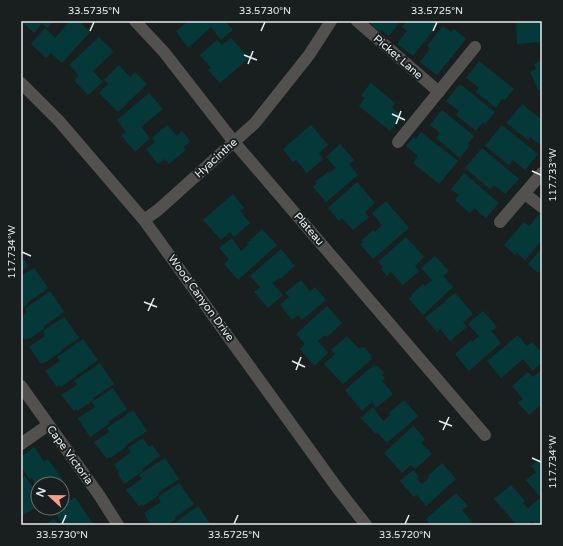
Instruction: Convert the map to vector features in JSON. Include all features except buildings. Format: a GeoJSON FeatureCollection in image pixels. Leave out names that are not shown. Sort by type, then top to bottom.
{"type":"FeatureCollection","features":[{"type":"Feature","properties":{"kind":"street","name":"Plateau"},"geometry":{"type":"LineString","coordinates":[[135,21],[164,52],[234,142],[485,435]]}},
{"type":"Feature","properties":{"kind":"street","name":"Hyacinthe"},"geometry":{"type":"LineString","coordinates":[[144,220],[158,210],[255,122],[309,55],[331,21]]}},
{"type":"Feature","properties":{"kind":"street","name":"Picket Lane"},"geometry":{"type":"LineString","coordinates":[[357,21],[438,92]]}},
{"type":"Feature","properties":{"kind":"street"},"geometry":{"type":"LineString","coordinates":[[398,142],[475,47]]}},
{"type":"Feature","properties":{"kind":"street","name":"Wood Canyon Drive"},"geometry":{"type":"LineString","coordinates":[[21,83],[59,121],[144,220],[338,489],[366,525]]}},
{"type":"Feature","properties":{"kind":"street"},"geometry":{"type":"LineString","coordinates":[[500,222],[542,173]]}},
{"type":"Feature","properties":{"kind":"street"},"geometry":{"type":"LineString","coordinates":[[525,194],[542,207]]}},
{"type":"Feature","properties":{"kind":"street","name":"Cape Victoria"},"geometry":{"type":"LineString","coordinates":[[21,386],[99,495],[118,525]]}},
{"type":"Feature","properties":{"kind":"street"},"geometry":{"type":"LineString","coordinates":[[21,444],[48,425]]}}]}
